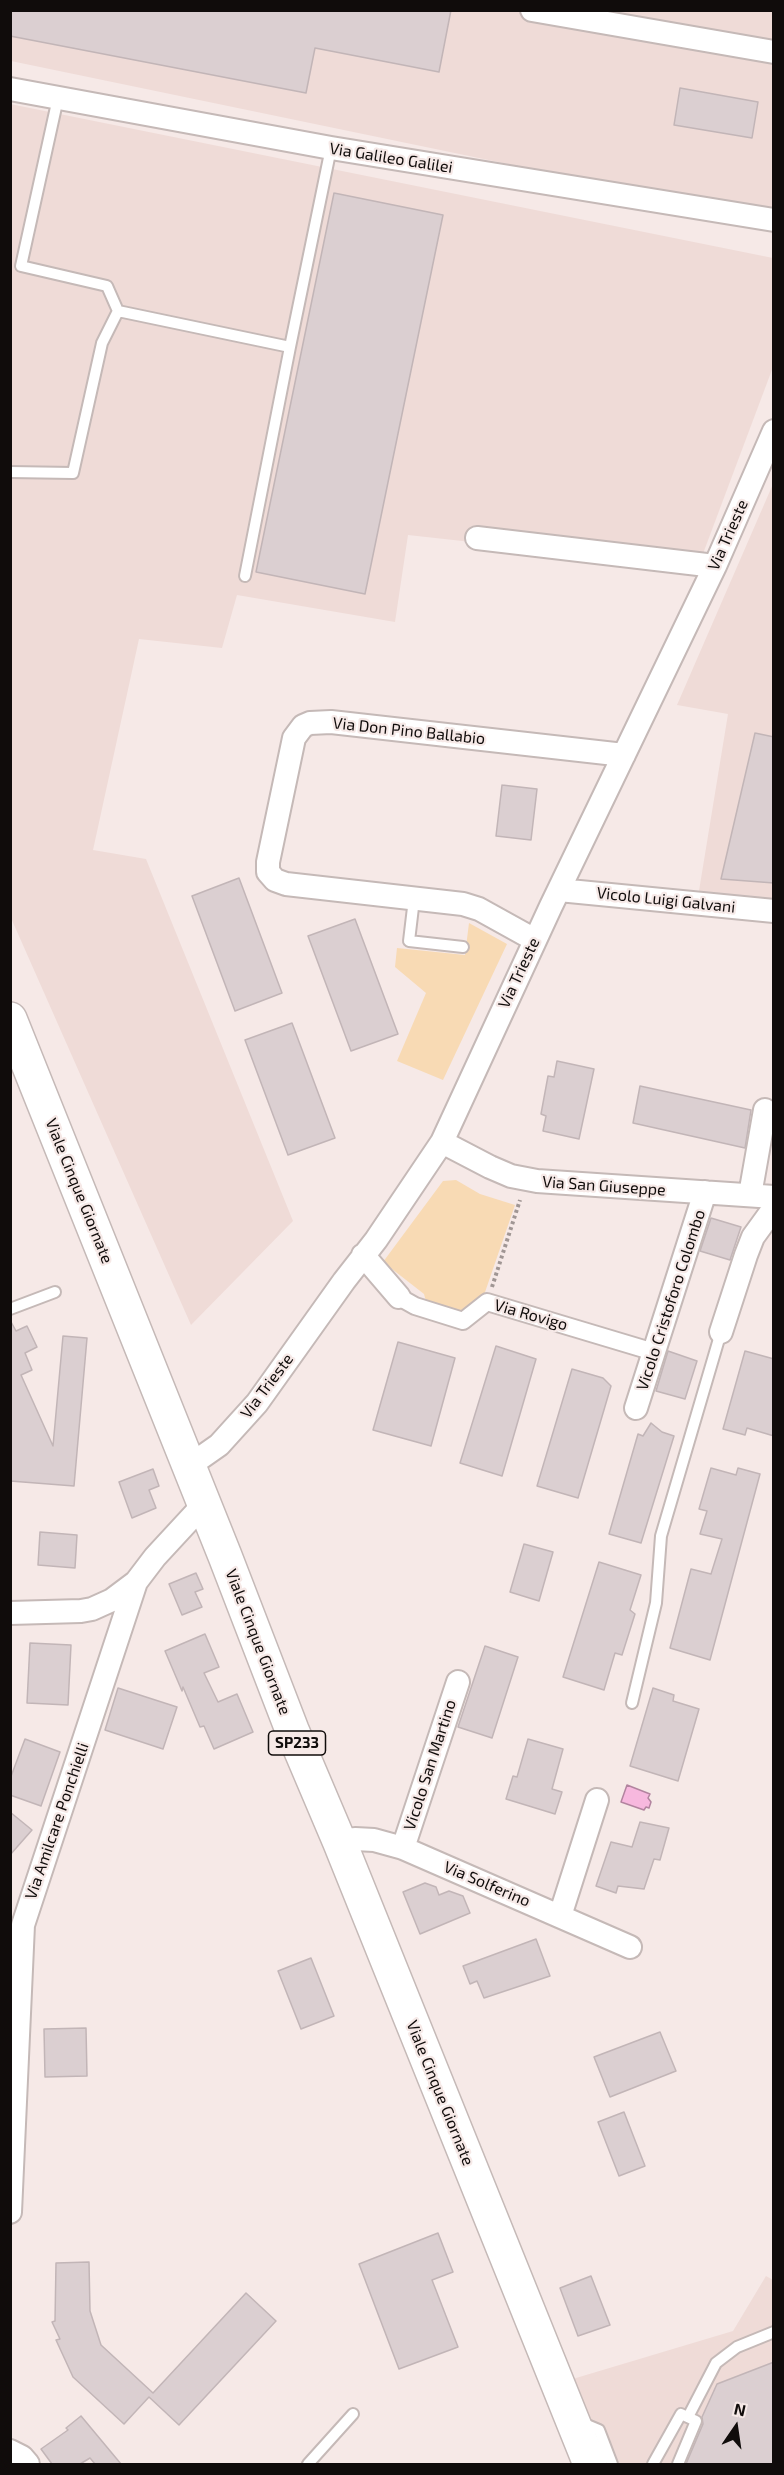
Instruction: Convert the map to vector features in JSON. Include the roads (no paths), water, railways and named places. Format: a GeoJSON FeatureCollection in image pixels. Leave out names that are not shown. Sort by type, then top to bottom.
{"type":"FeatureCollection","features":[{"type":"Feature","properties":{"kind":"main road","name":"Viale Cinque Giornate"},"geometry":{"type":"LineString","coordinates":[[10,1019],[292,1730],[590,2464]]}},
{"type":"Feature","properties":{"kind":"street"},"geometry":{"type":"LineString","coordinates":[[532,10],[774,52]]}},
{"type":"Feature","properties":{"kind":"street","name":"Via Galileo Galilei"},"geometry":{"type":"LineString","coordinates":[[10,88],[332,148],[774,220]]}},
{"type":"Feature","properties":{"kind":"street","name":"Via Trieste"},"geometry":{"type":"LineString","coordinates":[[189,1466],[219,1444],[257,1403],[376,1240],[442,1142],[535,940],[715,566],[774,431]]}},
{"type":"Feature","properties":{"kind":"street"},"geometry":{"type":"LineString","coordinates":[[477,538],[715,566]]}},
{"type":"Feature","properties":{"kind":"street","name":"Via Don Pino Ballabio"},"geometry":{"type":"LineString","coordinates":[[535,940],[479,909],[463,904],[286,884],[275,880],[268,872],[268,862],[294,738],[303,726],[310,723],[331,722],[624,755]]}},
{"type":"Feature","properties":{"kind":"street","name":"Vicolo Luigi Galvani"},"geometry":{"type":"LineString","coordinates":[[559,890],[774,911]]}},
{"type":"Feature","properties":{"kind":"street"},"geometry":{"type":"LineString","coordinates":[[750,1195],[765,1110]]}},
{"type":"Feature","properties":{"kind":"street","name":"Via San Giuseppe"},"geometry":{"type":"LineString","coordinates":[[442,1142],[490,1167],[525,1180],[774,1197]]}},
{"type":"Feature","properties":{"kind":"street","name":"Vicolo Cristoforo Colombo"},"geometry":{"type":"LineString","coordinates":[[636,1408],[705,1192]]}},
{"type":"Feature","properties":{"kind":"street"},"geometry":{"type":"LineString","coordinates":[[721,1332],[753,1237],[774,1208]]}},
{"type":"Feature","properties":{"kind":"street","name":"Via Rovigo"},"geometry":{"type":"LineString","coordinates":[[363,1255],[399,1297],[415,1306],[463,1321],[487,1302],[654,1352]]}},
{"type":"Feature","properties":{"kind":"street"},"geometry":{"type":"LineString","coordinates":[[10,1613],[92,1609],[112,1600],[136,1582],[155,1557],[204,1504]]}},
{"type":"Feature","properties":{"kind":"street","name":"Via Amilcare Ponchielli"},"geometry":{"type":"LineString","coordinates":[[10,2212],[23,1925],[136,1582]]}},
{"type":"Feature","properties":{"kind":"street","name":"Vicolo San Martino"},"geometry":{"type":"LineString","coordinates":[[403,1848],[458,1682]]}},
{"type":"Feature","properties":{"kind":"street"},"geometry":{"type":"LineString","coordinates":[[560,1916],[597,1800]]}},
{"type":"Feature","properties":{"kind":"street","name":"Via Solferino"},"geometry":{"type":"LineString","coordinates":[[340,1844],[355,1839],[374,1840],[403,1848],[630,1947]]}},
{"type":"Feature","properties":{"kind":"street"},"geometry":{"type":"LineString","coordinates":[[10,2451],[22,2457],[28,2464]]}},
{"type":"Feature","properties":{"kind":"lane"},"geometry":{"type":"LineString","coordinates":[[58,98],[21,266],[107,286],[118,311]]}},
{"type":"Feature","properties":{"kind":"lane"},"geometry":{"type":"LineString","coordinates":[[245,576],[332,148]]}},
{"type":"Feature","properties":{"kind":"lane"},"geometry":{"type":"LineString","coordinates":[[118,311],[290,347]]}},
{"type":"Feature","properties":{"kind":"lane"},"geometry":{"type":"LineString","coordinates":[[10,472],[73,473],[102,343],[118,311]]}},
{"type":"Feature","properties":{"kind":"lane"},"geometry":{"type":"LineString","coordinates":[[414,899],[409,941],[463,947]]}},
{"type":"Feature","properties":{"kind":"lane"},"geometry":{"type":"LineString","coordinates":[[10,1309],[55,1292]]}},
{"type":"Feature","properties":{"kind":"lane"},"geometry":{"type":"LineString","coordinates":[[632,1703],[656,1604],[661,1536],[721,1332]]}},
{"type":"Feature","properties":{"kind":"lane"},"geometry":{"type":"LineString","coordinates":[[688,2417],[716,2363],[737,2346],[774,2332]]}},
{"type":"Feature","properties":{"kind":"lane"},"geometry":{"type":"LineString","coordinates":[[308,2464],[352,2414]]}},
{"type":"Feature","properties":{"kind":"lane"},"geometry":{"type":"LineString","coordinates":[[653,2464],[681,2414],[696,2421],[678,2464]]}},
{"type":"Feature","properties":{"kind":"lane"},"geometry":{"type":"LineString","coordinates":[[571,2418],[599,2430],[612,2464]]}}]}
